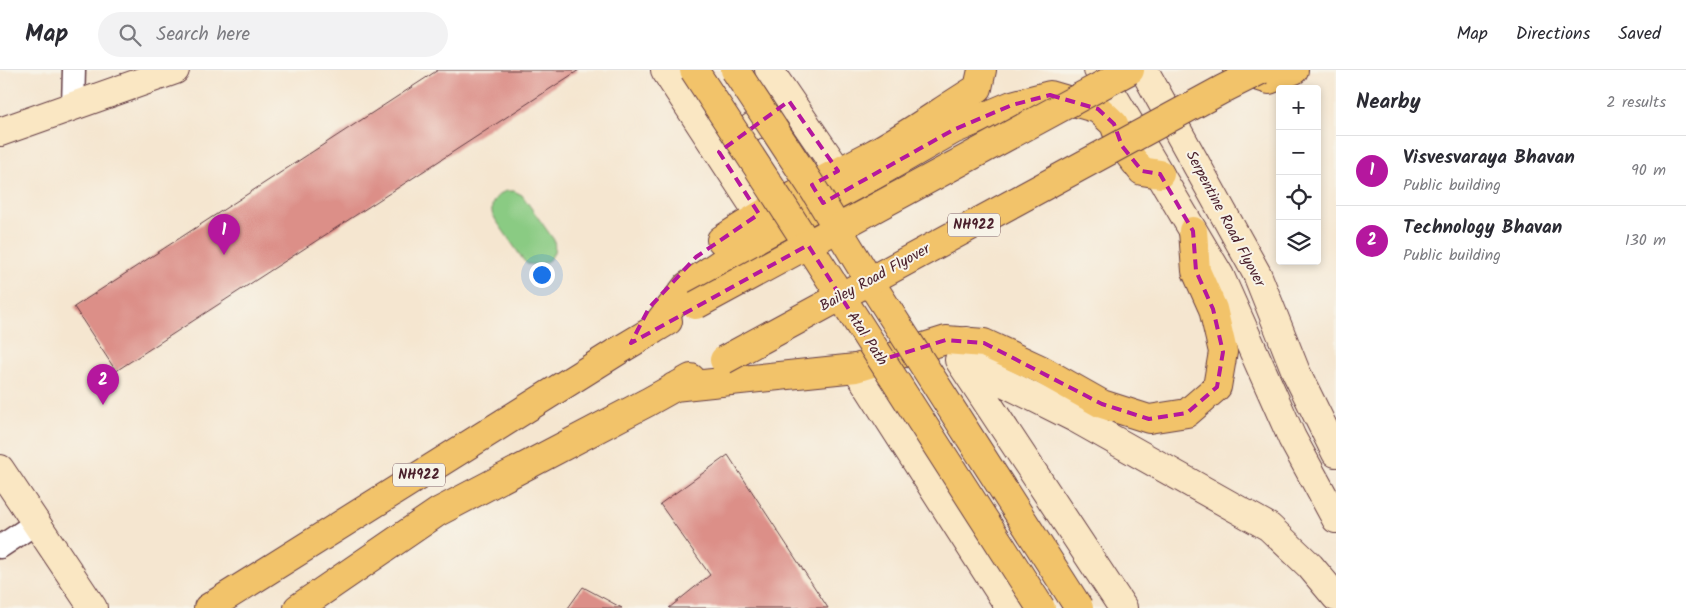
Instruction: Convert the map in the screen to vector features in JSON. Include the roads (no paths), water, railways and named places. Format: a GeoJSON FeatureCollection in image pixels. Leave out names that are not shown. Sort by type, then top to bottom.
{"type":"FeatureCollection","features":[{"type":"Feature","properties":{"kind":"main road"},"geometry":{"type":"LineString","coordinates":[[0,132],[175,70]]}},
{"type":"Feature","properties":{"kind":"main road"},"geometry":{"type":"LineString","coordinates":[[665,70],[760,214]]}},
{"type":"Feature","properties":{"kind":"main road","name":"Atal Path"},"geometry":{"type":"LineString","coordinates":[[694,70],[784,206],[1041,608]]}},
{"type":"Feature","properties":{"kind":"main road"},"geometry":{"type":"LineString","coordinates":[[735,70],[814,190],[884,304],[1078,608]]}},
{"type":"Feature","properties":{"kind":"main road"},"geometry":{"type":"LineString","coordinates":[[769,70],[838,171]]}},
{"type":"Feature","properties":{"kind":"main road"},"geometry":{"type":"LineString","coordinates":[[642,336],[649,308],[696,257],[760,214],[872,154],[978,88],[982,70]]}},
{"type":"Feature","properties":{"kind":"main road","name":"Serpentine Road Flyover"},"geometry":{"type":"LineString","coordinates":[[1098,70],[1220,276],[1292,438],[1336,519]]}},
{"type":"Feature","properties":{"kind":"main road","name":"NH922"},"geometry":{"type":"LineString","coordinates":[[208,608],[642,336],[1130,70]]}},
{"type":"Feature","properties":{"kind":"main road","name":"Serpentine Road Flyover"},"geometry":{"type":"LineString","coordinates":[[1144,70],[1257,274],[1296,372],[1336,453]]}},
{"type":"Feature","properties":{"kind":"main road"},"geometry":{"type":"LineString","coordinates":[[1237,70],[1269,80],[1294,70]]}},
{"type":"Feature","properties":{"kind":"main road","name":"Bailey Road Flyover"},"geometry":{"type":"LineString","coordinates":[[674,387],[1261,70]]}},
{"type":"Feature","properties":{"kind":"main road"},"geometry":{"type":"LineString","coordinates":[[642,336],[687,286],[758,238],[953,130],[1012,105],[1050,95],[1098,109],[1114,124],[1122,146],[1142,171],[1160,174]]}},
{"type":"Feature","properties":{"kind":"main road"},"geometry":{"type":"LineString","coordinates":[[719,152],[789,101]]}},
{"type":"Feature","properties":{"kind":"main road"},"geometry":{"type":"LineString","coordinates":[[674,387],[856,368],[966,341],[1040,368],[1102,404],[1149,420],[1187,413],[1217,388],[1223,352],[1213,309],[1196,271],[1193,231]]}},
{"type":"Feature","properties":{"kind":"main road"},"geometry":{"type":"LineString","coordinates":[[966,341],[995,378],[1075,418],[1269,527],[1310,566],[1336,597]]}},
{"type":"Feature","properties":{"kind":"main road"},"geometry":{"type":"LineString","coordinates":[[966,341],[1123,608]]}},
{"type":"Feature","properties":{"kind":"main road"},"geometry":{"type":"LineString","coordinates":[[856,368],[1010,608]]}},
{"type":"Feature","properties":{"kind":"main road","name":"NH922"},"geometry":{"type":"LineString","coordinates":[[298,608],[438,512],[674,387]]}},
{"type":"Feature","properties":{"kind":"main road"},"geometry":{"type":"LineString","coordinates":[[0,469],[92,608]]}},
{"type":"Feature","properties":{"kind":"street"},"geometry":{"type":"LineString","coordinates":[[73,105],[74,70]]}},
{"type":"Feature","properties":{"kind":"street"},"geometry":{"type":"LineString","coordinates":[[0,547],[36,523]]}},
{"type":"Feature","properties":{"kind":"place","name":"Visvesvaraya Bhavan"},"geometry":{"type":"Point","coordinates":[224,255]}},
{"type":"Feature","properties":{"kind":"place","name":"Technology Bhavan"},"geometry":{"type":"Point","coordinates":[103,405]}}]}
